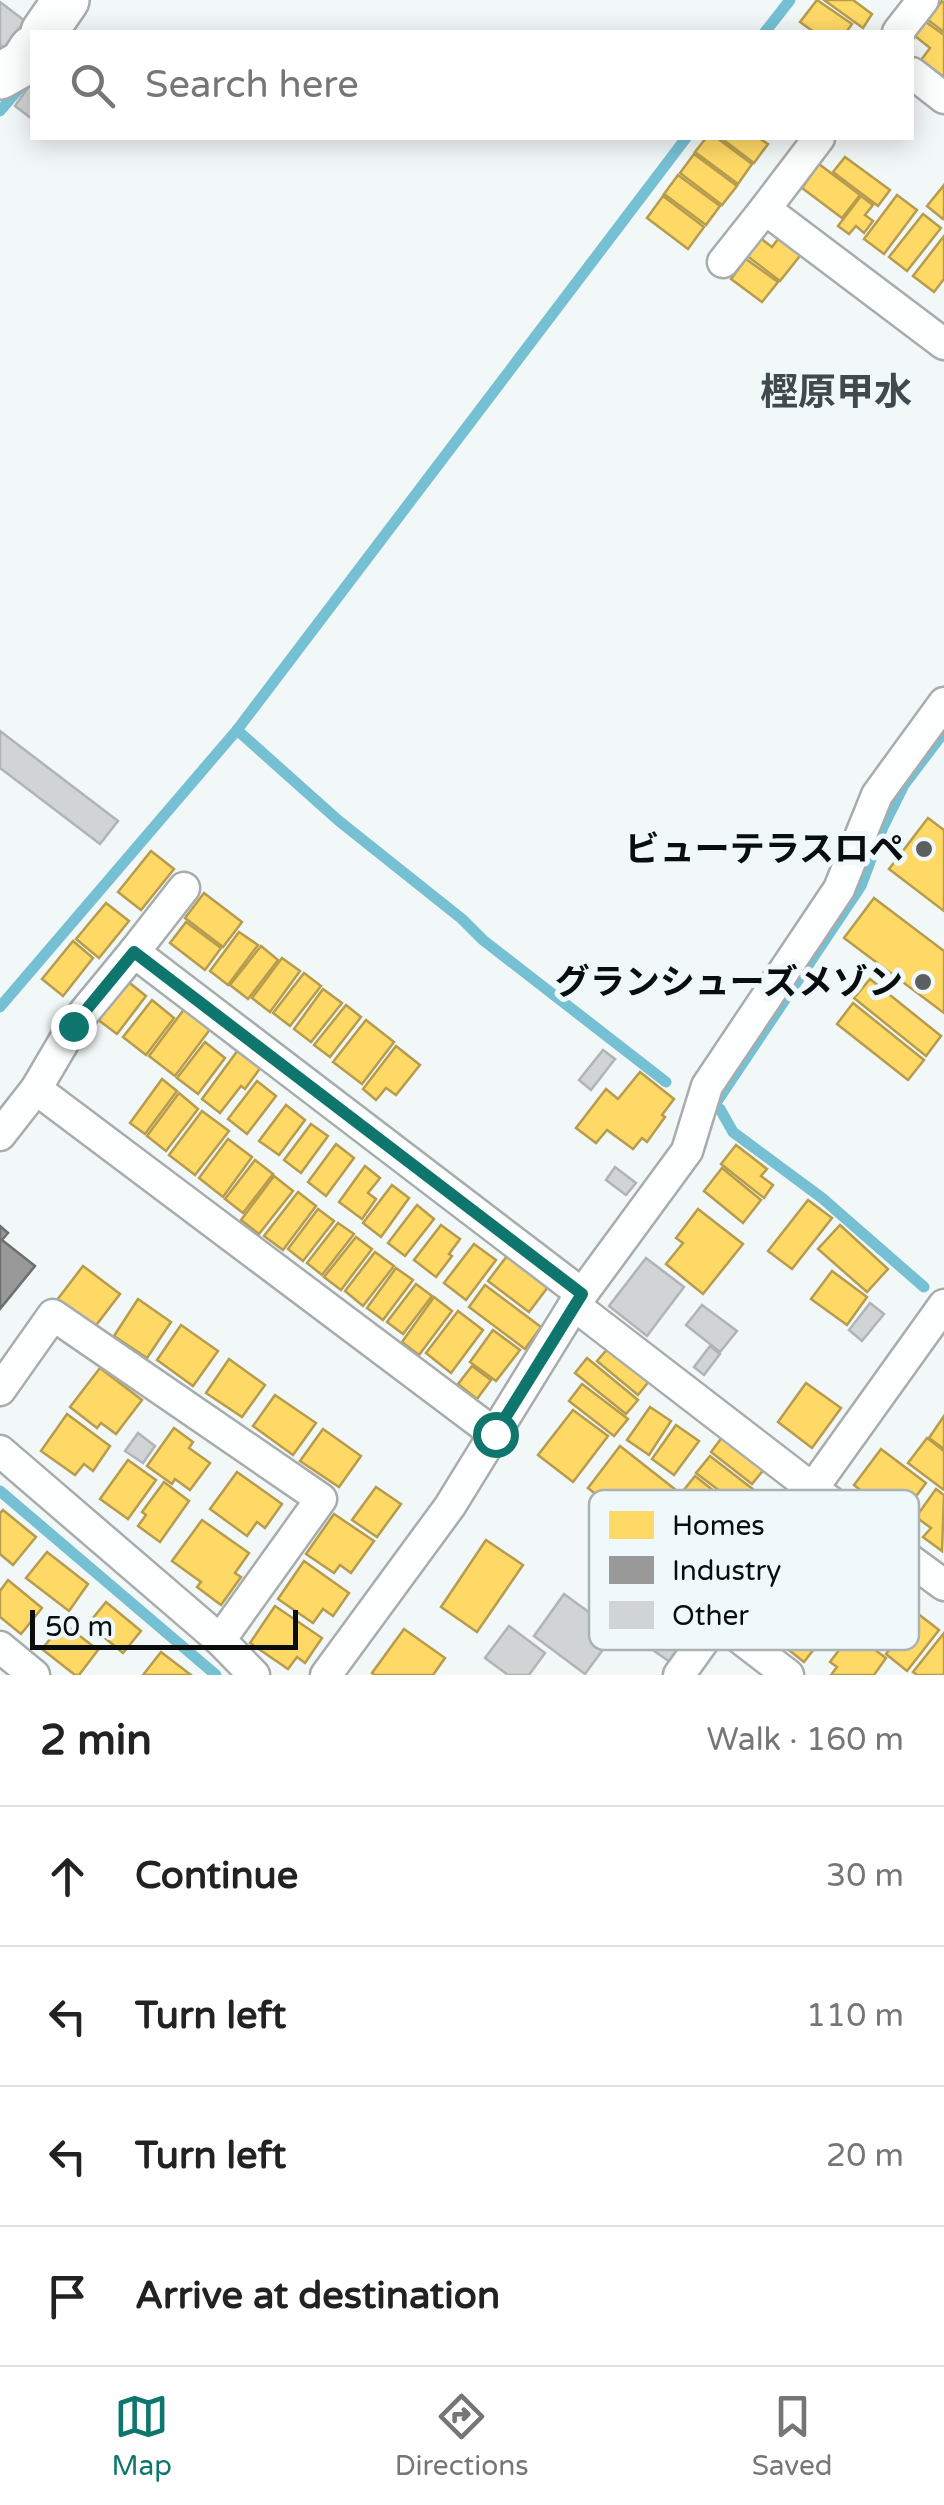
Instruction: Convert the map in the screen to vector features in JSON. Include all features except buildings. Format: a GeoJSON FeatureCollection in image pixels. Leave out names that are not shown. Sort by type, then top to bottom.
{"type":"FeatureCollection","features":[{"type":"Feature","properties":{"kind":"street"},"geometry":{"type":"LineString","coordinates":[[45,30],[66,0]]}},
{"type":"Feature","properties":{"kind":"street"},"geometry":{"type":"LineString","coordinates":[[900,30],[923,0]]}},
{"type":"Feature","properties":{"kind":"street"},"geometry":{"type":"LineString","coordinates":[[0,76],[23,63],[30,52]]}},
{"type":"Feature","properties":{"kind":"street"},"geometry":{"type":"LineString","coordinates":[[914,75],[944,98]]}},
{"type":"Feature","properties":{"kind":"street"},"geometry":{"type":"LineString","coordinates":[[723,262],[817,140]]}},
{"type":"Feature","properties":{"kind":"street"},"geometry":{"type":"LineString","coordinates":[[765,209],[944,344]]}},
{"type":"Feature","properties":{"kind":"street"},"geometry":{"type":"LineString","coordinates":[[326,1675],[450,1506],[578,1299],[687,1151],[707,1086],[840,889],[876,795],[944,703]]}},
{"type":"Feature","properties":{"kind":"street"},"geometry":{"type":"LineString","coordinates":[[0,1135],[36,1090],[73,1026],[184,888]]}},
{"type":"Feature","properties":{"kind":"street"},"geometry":{"type":"LineString","coordinates":[[134,952],[578,1299],[813,1489],[944,1306]]}},
{"type":"Feature","properties":{"kind":"street"},"geometry":{"type":"LineString","coordinates":[[36,1090],[495,1434]]}},
{"type":"Feature","properties":{"kind":"street"},"geometry":{"type":"LineString","coordinates":[[0,1390],[54,1315],[321,1499],[220,1640]]}},
{"type":"Feature","properties":{"kind":"street"},"geometry":{"type":"LineString","coordinates":[[0,1451],[220,1640],[254,1675]]}},
{"type":"Feature","properties":{"kind":"street"},"geometry":{"type":"LineString","coordinates":[[919,1567],[944,1585]]}},
{"type":"Feature","properties":{"kind":"street"},"geometry":{"type":"LineString","coordinates":[[0,1648],[34,1675]]}},
{"type":"Feature","properties":{"kind":"street"},"geometry":{"type":"LineString","coordinates":[[679,1675],[697,1650]]}},
{"type":"Feature","properties":{"kind":"street"},"geometry":{"type":"LineString","coordinates":[[756,1650],[788,1675]]}},
{"type":"Feature","properties":{"kind":"waterway"},"geometry":{"type":"LineString","coordinates":[[767,30],[790,0]]}},
{"type":"Feature","properties":{"kind":"waterway"},"geometry":{"type":"LineString","coordinates":[[0,111],[23,84]]}},
{"type":"Feature","properties":{"kind":"waterway"},"geometry":{"type":"LineString","coordinates":[[0,1007],[237,730],[684,140]]}},
{"type":"Feature","properties":{"kind":"waterway"},"geometry":{"type":"LineString","coordinates":[[237,730],[483,940],[666,1082]]}},
{"type":"Feature","properties":{"kind":"waterway"},"geometry":{"type":"LineString","coordinates":[[714,1106],[861,886],[904,785],[944,732]]}},
{"type":"Feature","properties":{"kind":"waterway"},"geometry":{"type":"LineString","coordinates":[[720,1109],[733,1132],[822,1198],[924,1287]]}},
{"type":"Feature","properties":{"kind":"waterway"},"geometry":{"type":"LineString","coordinates":[[0,1491],[216,1675]]}},
{"type":"Feature","properties":{"kind":"place","name":"ビューテラスロペ"},"geometry":{"type":"Point","coordinates":[924,849]}},
{"type":"Feature","properties":{"kind":"place","name":"グランシューズメゾン"},"geometry":{"type":"Point","coordinates":[923,982]}},
{"type":"Feature","properties":{"kind":"district","name":"樫原甲水"},"geometry":{"type":"Point","coordinates":[836,392]}},
{"type":"Feature","properties":{"kind":"route"},"geometry":{"type":"LineString","coordinates":[[73,1026],[134,952],[582,1294],[495,1434]]}}]}
